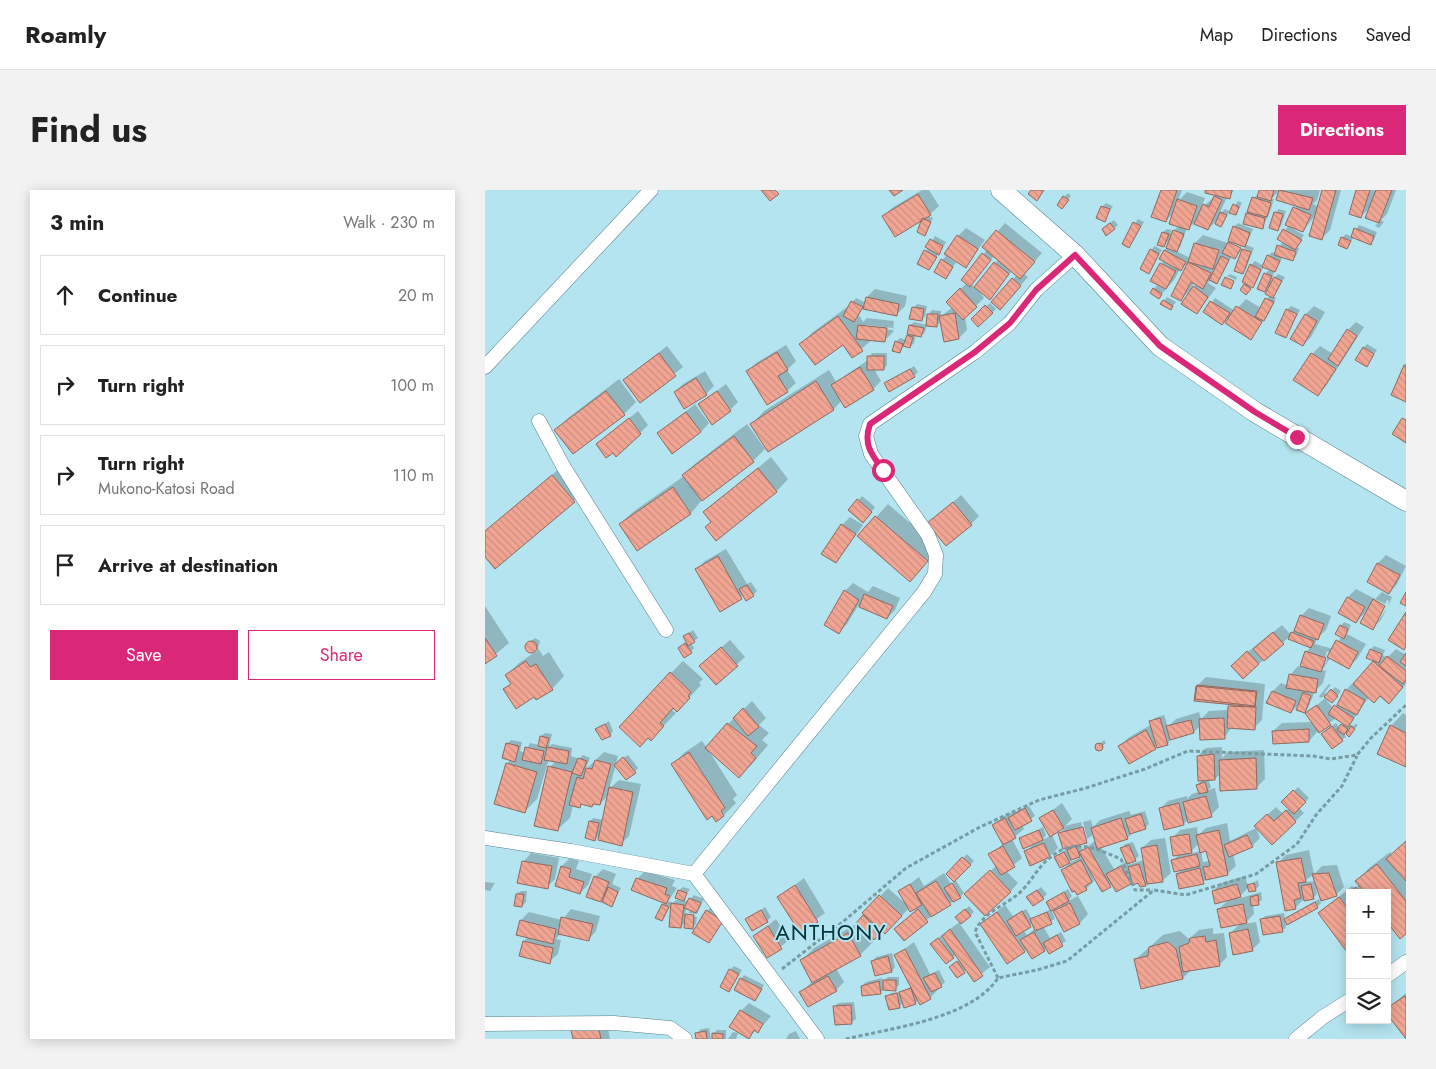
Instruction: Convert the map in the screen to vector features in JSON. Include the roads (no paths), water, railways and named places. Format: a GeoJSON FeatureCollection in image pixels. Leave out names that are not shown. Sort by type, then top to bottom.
{"type":"FeatureCollection","features":[{"type":"Feature","properties":{"kind":"main road"},"geometry":{"type":"LineString","coordinates":[[1001,190],[1075,255],[1160,346],[1255,412],[1406,501]]}},
{"type":"Feature","properties":{"kind":"street"},"geometry":{"type":"LineString","coordinates":[[485,367],[651,190]]}},
{"type":"Feature","properties":{"kind":"street"},"geometry":{"type":"LineString","coordinates":[[694,874],[924,592],[935,574],[936,555],[928,534],[871,454],[866,436],[870,424],[975,352],[1010,323],[1036,290],[1075,255]]}},
{"type":"Feature","properties":{"kind":"street"},"geometry":{"type":"LineString","coordinates":[[539,421],[563,466],[666,630]]}},
{"type":"Feature","properties":{"kind":"street"},"geometry":{"type":"LineString","coordinates":[[485,838],[571,851],[694,874],[817,1039]]}},
{"type":"Feature","properties":{"kind":"street"},"geometry":{"type":"LineString","coordinates":[[1391,973],[1406,962]]}},
{"type":"Feature","properties":{"kind":"street"},"geometry":{"type":"LineString","coordinates":[[1296,1039],[1323,1017],[1346,1003]]}},
{"type":"Feature","properties":{"kind":"street"},"geometry":{"type":"LineString","coordinates":[[485,1024],[614,1023],[670,1028],[685,1039]]}},
{"type":"Feature","properties":{"kind":"district","name":"ANTHONY"},"geometry":{"type":"Point","coordinates":[831,932]}}]}
